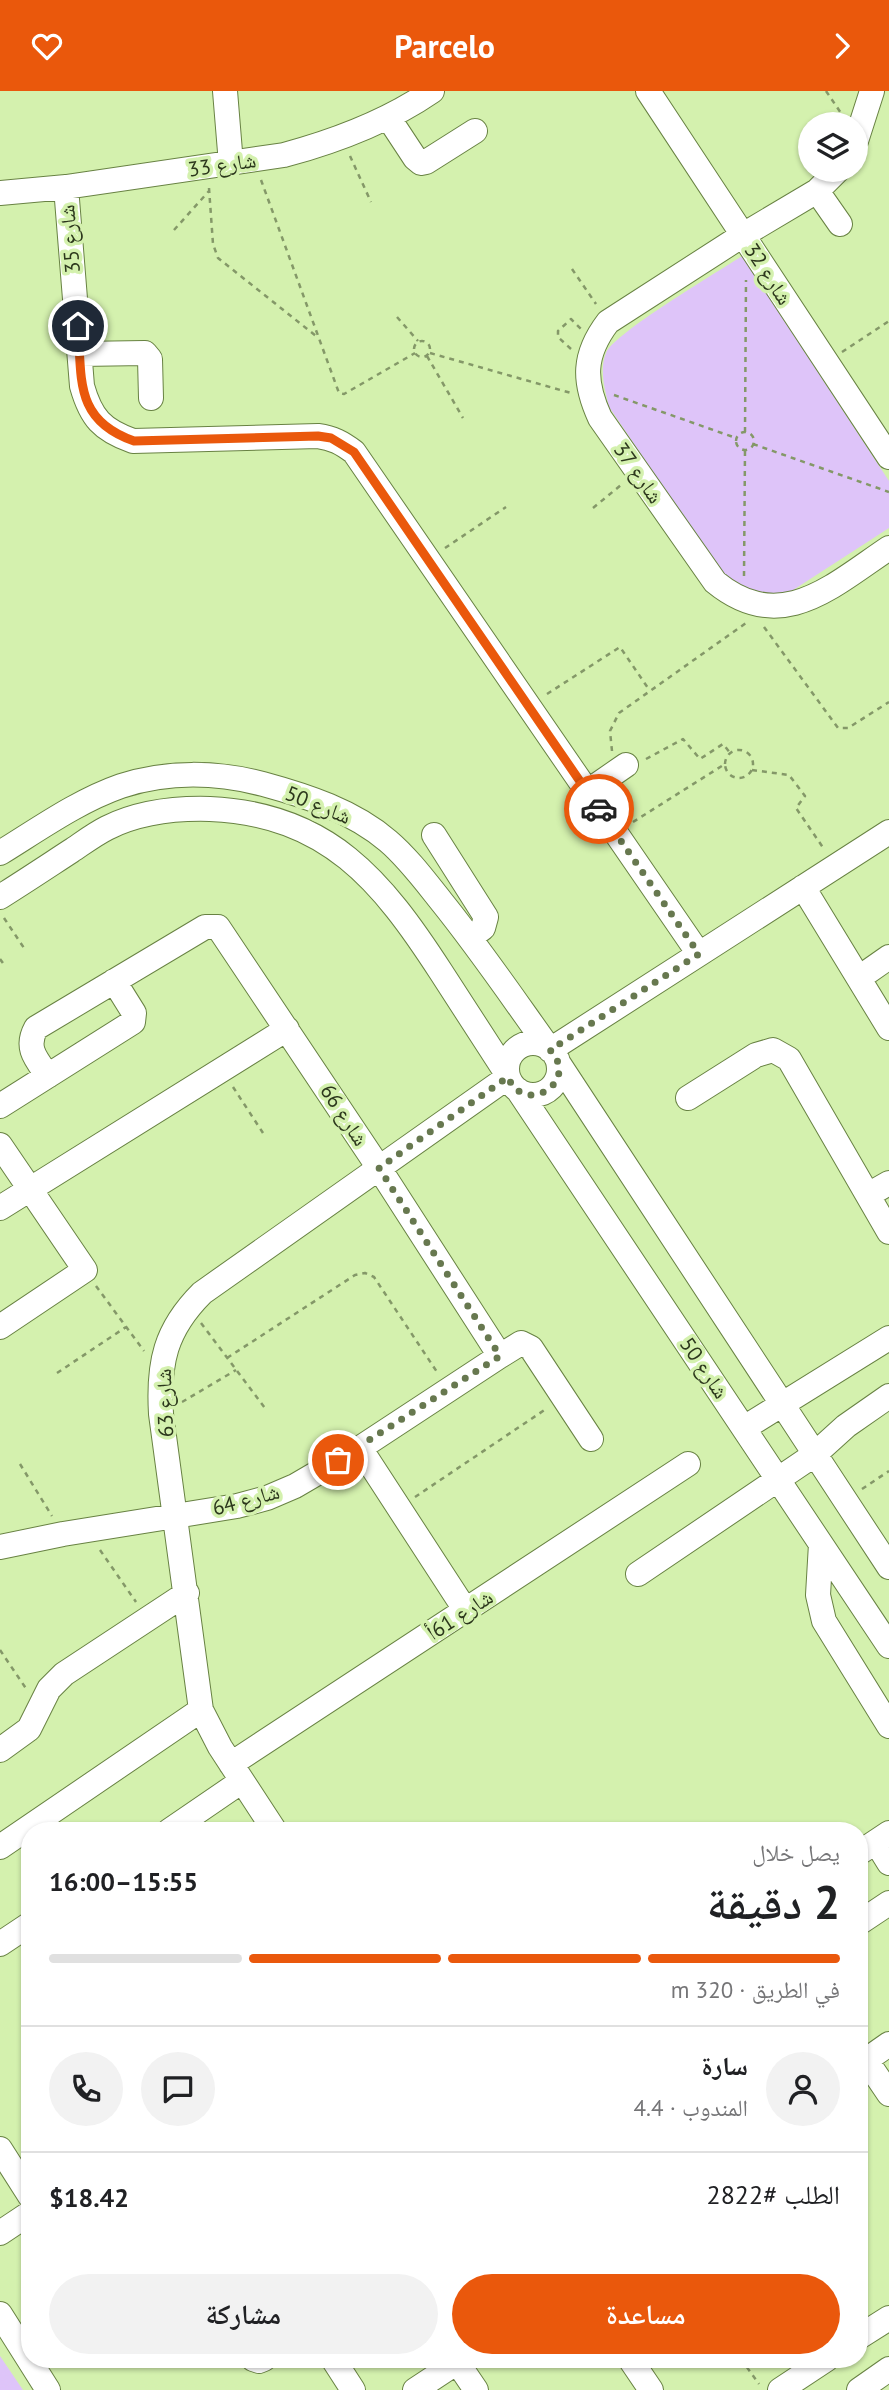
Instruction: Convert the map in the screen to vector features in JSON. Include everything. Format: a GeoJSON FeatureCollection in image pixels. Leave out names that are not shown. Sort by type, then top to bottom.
{"type":"FeatureCollection","features":[{"type":"Feature","properties":{"kind":"street"},"geometry":{"type":"LineString","coordinates":[[225,91],[226,171]]}},
{"type":"Feature","properties":{"kind":"street","name":"شارع 33"},"geometry":{"type":"LineString","coordinates":[[0,193],[226,171],[341,138],[388,117],[432,91]]}},
{"type":"Feature","properties":{"kind":"street","name":"شارع 32"},"geometry":{"type":"LineString","coordinates":[[648,91],[889,457]]}},
{"type":"Feature","properties":{"kind":"street"},"geometry":{"type":"LineString","coordinates":[[865,112],[872,91]]}},
{"type":"Feature","properties":{"kind":"street"},"geometry":{"type":"LineString","coordinates":[[388,117],[421,163],[475,131]]}},
{"type":"Feature","properties":{"kind":"street"},"geometry":{"type":"LineString","coordinates":[[589,392],[590,356],[608,323],[745,238],[817,191],[826,182]]}},
{"type":"Feature","properties":{"kind":"street","name":"شارع 35"},"geometry":{"type":"LineString","coordinates":[[66,187],[82,386],[88,405],[99,422],[114,434],[134,441],[318,436],[331,438],[354,452],[699,954]]}},
{"type":"Feature","properties":{"kind":"street"},"geometry":{"type":"LineString","coordinates":[[817,191],[839,224]]}},
{"type":"Feature","properties":{"kind":"street"},"geometry":{"type":"LineString","coordinates":[[80,354],[142,352],[147,355],[150,359],[151,398]]}},
{"type":"Feature","properties":{"kind":"street","name":"شارع 37"},"geometry":{"type":"LineString","coordinates":[[589,392],[600,418],[715,582],[757,608]]}},
{"type":"Feature","properties":{"kind":"street"},"geometry":{"type":"LineString","coordinates":[[757,608],[789,606],[807,600],[889,548]]}},
{"type":"Feature","properties":{"kind":"street"},"geometry":{"type":"LineString","coordinates":[[587,792],[626,765]]}},
{"type":"Feature","properties":{"kind":"street","name":"شارع 50"},"geometry":{"type":"LineString","coordinates":[[0,853],[85,801],[122,786],[161,777],[202,775],[242,779],[317,801],[353,817],[388,841],[416,870],[471,937],[552,1054],[889,1567]]}},
{"type":"Feature","properties":{"kind":"street","name":"شارع 50"},"geometry":{"type":"LineString","coordinates":[[0,897],[107,828],[144,814],[184,809],[224,810],[270,817],[313,834],[352,860],[385,893],[411,925],[511,1080],[889,1646]]}},
{"type":"Feature","properties":{"kind":"street"},"geometry":{"type":"LineString","coordinates":[[552,1054],[699,954],[889,832]]}},
{"type":"Feature","properties":{"kind":"street"},"geometry":{"type":"LineString","coordinates":[[434,835],[486,917],[483,927],[471,937]]}},
{"type":"Feature","properties":{"kind":"street"},"geometry":{"type":"LineString","coordinates":[[803,887],[889,1028]]}},
{"type":"Feature","properties":{"kind":"street","name":"شارع 66"},"geometry":{"type":"LineString","coordinates":[[114,981],[205,927],[214,925],[222,929],[500,1356]]}},
{"type":"Feature","properties":{"kind":"street"},"geometry":{"type":"LineString","coordinates":[[859,978],[889,957]]}},
{"type":"Feature","properties":{"kind":"street"},"geometry":{"type":"LineString","coordinates":[[0,1106],[48,1076],[133,1022],[134,1013],[114,981],[36,1028],[30,1044],[31,1052],[48,1076]]}},
{"type":"Feature","properties":{"kind":"street"},"geometry":{"type":"LineString","coordinates":[[0,1208],[287,1028]]}},
{"type":"Feature","properties":{"kind":"street"},"geometry":{"type":"LineString","coordinates":[[533,1043],[552,1054],[557,1079],[548,1091],[533,1095],[511,1080],[509,1059],[519,1048],[533,1043]]}},
{"type":"Feature","properties":{"kind":"street"},"geometry":{"type":"LineString","coordinates":[[688,1098],[756,1055],[774,1050],[789,1059],[878,1189],[889,1231]]}},
{"type":"Feature","properties":{"kind":"street","name":"شارع 63"},"geometry":{"type":"LineString","coordinates":[[269,1822],[201,1710],[161,1414],[160,1373],[165,1349],[188,1307],[202,1293],[379,1168],[511,1080]]}},
{"type":"Feature","properties":{"kind":"street"},"geometry":{"type":"LineString","coordinates":[[0,1145],[85,1270],[0,1327]]}},
{"type":"Feature","properties":{"kind":"street"},"geometry":{"type":"LineString","coordinates":[[744,1428],[889,1338]]}},
{"type":"Feature","properties":{"kind":"street"},"geometry":{"type":"LineString","coordinates":[[500,1356],[517,1345],[528,1345],[591,1439]]}},
{"type":"Feature","properties":{"kind":"street","name":"شارع 64"},"geometry":{"type":"LineString","coordinates":[[0,1548],[75,1532],[237,1506],[267,1498],[295,1486],[360,1448],[500,1356]]}},
{"type":"Feature","properties":{"kind":"street"},"geometry":{"type":"LineString","coordinates":[[638,1574],[814,1455],[846,1426],[889,1396]]}},
{"type":"Feature","properties":{"kind":"street"},"geometry":{"type":"LineString","coordinates":[[360,1448],[466,1611]]}},
{"type":"Feature","properties":{"kind":"street","name":"شارع 61أ"},"geometry":{"type":"LineString","coordinates":[[179,1822],[237,1772],[466,1611],[688,1464]]}},
{"type":"Feature","properties":{"kind":"street"},"geometry":{"type":"LineString","coordinates":[[821,1543],[819,1609],[889,1726]]}},
{"type":"Feature","properties":{"kind":"street"},"geometry":{"type":"LineString","coordinates":[[0,1750],[29,1729],[49,1689],[64,1674],[187,1593]]}},
{"type":"Feature","properties":{"kind":"street"},"geometry":{"type":"LineString","coordinates":[[37,1822],[201,1710]]}},
{"type":"Feature","properties":{"kind":"street"},"geometry":{"type":"LineString","coordinates":[[0,1847],[21,1833]]}},
{"type":"Feature","properties":{"kind":"street"},"geometry":{"type":"LineString","coordinates":[[868,1917],[889,1903]]}},
{"type":"Feature","properties":{"kind":"street"},"geometry":{"type":"LineString","coordinates":[[0,1944],[21,1930]]}},
{"type":"Feature","properties":{"kind":"street"},"geometry":{"type":"LineString","coordinates":[[868,2059],[889,2044]]}},
{"type":"Feature","properties":{"kind":"street"},"geometry":{"type":"LineString","coordinates":[[868,2069],[889,2094]]}},
{"type":"Feature","properties":{"kind":"street"},"geometry":{"type":"LineString","coordinates":[[0,2149],[21,2182]]}},
{"type":"Feature","properties":{"kind":"street"},"geometry":{"type":"LineString","coordinates":[[0,2233],[21,2219]]}},
{"type":"Feature","properties":{"kind":"street"},"geometry":{"type":"LineString","coordinates":[[0,2313],[21,2347]]}},
{"type":"Feature","properties":{"kind":"street"},"geometry":{"type":"LineString","coordinates":[[868,2331],[889,2318]]}},
{"type":"Feature","properties":{"kind":"street"},"geometry":{"type":"LineString","coordinates":[[34,2368],[48,2390]]}},
{"type":"Feature","properties":{"kind":"street"},"geometry":{"type":"LineString","coordinates":[[339,2368],[353,2390]]}},
{"type":"Feature","properties":{"kind":"street"},"geometry":{"type":"LineString","coordinates":[[415,2390],[449,2368]]}},
{"type":"Feature","properties":{"kind":"street"},"geometry":{"type":"LineString","coordinates":[[464,2368],[476,2390]]}},
{"type":"Feature","properties":{"kind":"street"},"geometry":{"type":"LineString","coordinates":[[636,2368],[651,2390]]}},
{"type":"Feature","properties":{"kind":"street"},"geometry":{"type":"LineString","coordinates":[[780,2390],[813,2368]]}},
{"type":"Feature","properties":{"kind":"street"},"geometry":{"type":"LineString","coordinates":[[859,2390],[889,2369]]}},
{"type":"Feature","properties":{"kind":"path"},"geometry":{"type":"LineString","coordinates":[[826,91],[841,112]]}},
{"type":"Feature","properties":{"kind":"path"},"geometry":{"type":"LineString","coordinates":[[341,138],[371,202]]}},
{"type":"Feature","properties":{"kind":"path"},"geometry":{"type":"LineString","coordinates":[[174,230],[226,171]]}},
{"type":"Feature","properties":{"kind":"path"},"geometry":{"type":"LineString","coordinates":[[226,171],[318,337],[338,392],[341,394],[415,353]]}},
{"type":"Feature","properties":{"kind":"path"},"geometry":{"type":"LineString","coordinates":[[226,171],[213,244],[218,258],[318,337]]}},
{"type":"Feature","properties":{"kind":"path"},"geometry":{"type":"LineString","coordinates":[[745,238],[745,432]]}},
{"type":"Feature","properties":{"kind":"path"},"geometry":{"type":"LineString","coordinates":[[572,269],[608,323]]}},
{"type":"Feature","properties":{"kind":"path"},"geometry":{"type":"LineString","coordinates":[[397,317],[418,341],[426,341],[429,344],[428,354],[463,418]]}},
{"type":"Feature","properties":{"kind":"path"},"geometry":{"type":"LineString","coordinates":[[827,363],[889,321]]}},
{"type":"Feature","properties":{"kind":"path"},"geometry":{"type":"LineString","coordinates":[[415,353],[418,341]]}},
{"type":"Feature","properties":{"kind":"path"},"geometry":{"type":"LineString","coordinates":[[415,353],[423,357],[428,354],[589,392],[736,438]]}},
{"type":"Feature","properties":{"kind":"path"},"geometry":{"type":"LineString","coordinates":[[736,438],[745,432]]}},
{"type":"Feature","properties":{"kind":"path"},"geometry":{"type":"LineString","coordinates":[[745,432],[752,436],[753,444]]}},
{"type":"Feature","properties":{"kind":"path"},"geometry":{"type":"LineString","coordinates":[[736,438],[737,447],[745,450]]}},
{"type":"Feature","properties":{"kind":"path"},"geometry":{"type":"LineString","coordinates":[[745,450],[753,444]]}},
{"type":"Feature","properties":{"kind":"path"},"geometry":{"type":"LineString","coordinates":[[753,444],[889,492]]}},
{"type":"Feature","properties":{"kind":"path"},"geometry":{"type":"LineString","coordinates":[[745,450],[757,608],[838,729],[848,728],[889,702]]}},
{"type":"Feature","properties":{"kind":"path"},"geometry":{"type":"LineString","coordinates":[[593,508],[638,473]]}},
{"type":"Feature","properties":{"kind":"path"},"geometry":{"type":"LineString","coordinates":[[427,560],[506,507]]}},
{"type":"Feature","properties":{"kind":"path"},"geometry":{"type":"LineString","coordinates":[[731,754],[723,744],[700,759],[682,739],[656,755],[626,765],[612,750],[610,731],[619,713],[757,608]]}},
{"type":"Feature","properties":{"kind":"path"},"geometry":{"type":"LineString","coordinates":[[528,706],[621,647],[650,691]]}},
{"type":"Feature","properties":{"kind":"path"},"geometry":{"type":"LineString","coordinates":[[616,833],[725,764],[731,754],[739,751],[749,755],[753,764],[744,777],[733,777],[725,764]]}},
{"type":"Feature","properties":{"kind":"path"},"geometry":{"type":"LineString","coordinates":[[751,770],[789,775],[805,796],[796,809],[836,866]]}},
{"type":"Feature","properties":{"kind":"path"},"geometry":{"type":"LineString","coordinates":[[0,913],[26,951]]}},
{"type":"Feature","properties":{"kind":"path"},"geometry":{"type":"LineString","coordinates":[[0,959],[5,966]]}},
{"type":"Feature","properties":{"kind":"path"},"geometry":{"type":"LineString","coordinates":[[222,1069],[263,1133]]}},
{"type":"Feature","properties":{"kind":"path"},"geometry":{"type":"LineString","coordinates":[[85,1270],[160,1373]]}},
{"type":"Feature","properties":{"kind":"path"},"geometry":{"type":"LineString","coordinates":[[227,1358],[355,1275],[365,1273],[374,1277],[449,1390]]}},
{"type":"Feature","properties":{"kind":"path"},"geometry":{"type":"LineString","coordinates":[[188,1307],[265,1408]]}},
{"type":"Feature","properties":{"kind":"path"},"geometry":{"type":"LineString","coordinates":[[57,1373],[126,1327]]}},
{"type":"Feature","properties":{"kind":"path"},"geometry":{"type":"LineString","coordinates":[[161,1414],[236,1370]]}},
{"type":"Feature","properties":{"kind":"path"},"geometry":{"type":"LineString","coordinates":[[399,1508],[564,1397]]}},
{"type":"Feature","properties":{"kind":"path"},"geometry":{"type":"LineString","coordinates":[[20,1464],[147,1619]]}},
{"type":"Feature","properties":{"kind":"path"},"geometry":{"type":"LineString","coordinates":[[844,1500],[889,1471]]}},
{"type":"Feature","properties":{"kind":"path"},"geometry":{"type":"LineString","coordinates":[[0,1650],[38,1708]]}},
{"type":"Feature","properties":{"kind":"path"},"geometry":{"type":"LineString","coordinates":[[747,2368],[763,2390]]}},
{"type":"Feature","properties":{"kind":"shaded area"},"geometry":{"type":"Polygon","coordinates":[[[742,256],[889,481],[889,528],[787,594],[754,593],[726,580],[609,407],[603,380],[604,360],[613,344],[646,318],[742,256]]]}},
{"type":"Feature","properties":{"kind":"shaded area"},"geometry":{"type":"Polygon","coordinates":[[[0,2356],[23,2390],[0,2390],[0,2356]]]}},
{"type":"Feature","properties":{"kind":"way so far"},"geometry":{"type":"LineString","coordinates":[[338,1460],[500,1356],[379,1168],[508,1077],[514,1087],[525,1094],[548,1091],[559,1072],[557,1059],[550,1050],[699,954],[599,809]]}},
{"type":"Feature","properties":{"kind":"route"},"geometry":{"type":"LineString","coordinates":[[78,326],[82,386],[88,405],[99,422],[114,434],[134,441],[318,436],[331,438],[354,452],[599,809]]}}]}
